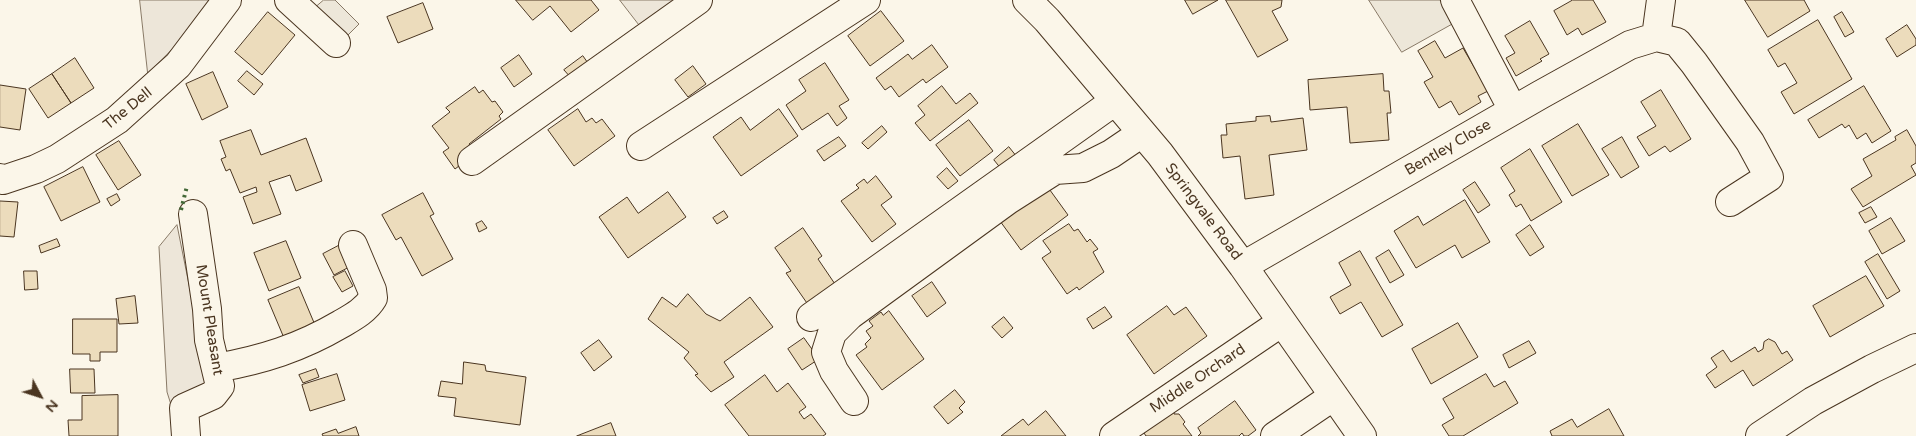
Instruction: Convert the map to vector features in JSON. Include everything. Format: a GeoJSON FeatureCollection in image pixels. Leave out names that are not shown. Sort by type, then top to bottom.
{"type":"FeatureCollection","features":[{"type":"Feature","properties":{"kind":"street","name":"The Dell"},"geometry":{"type":"LineString","coordinates":[[0,178],[3,180],[36,170],[57,159],[117,120],[178,65],[227,0]]}},
{"type":"Feature","properties":{"kind":"street"},"geometry":{"type":"LineString","coordinates":[[472,161],[698,0]]}},
{"type":"Feature","properties":{"kind":"street"},"geometry":{"type":"LineString","coordinates":[[641,146],[866,0]]}},
{"type":"Feature","properties":{"kind":"street","name":"Springvale Road"},"geometry":{"type":"LineString","coordinates":[[1028,0],[1166,162],[1243,266],[1362,436]]}},
{"type":"Feature","properties":{"kind":"street"},"geometry":{"type":"LineString","coordinates":[[1455,0],[1513,110]]}},
{"type":"Feature","properties":{"kind":"street"},"geometry":{"type":"LineString","coordinates":[[1661,0],[1656,37],[1677,42],[1694,63],[1750,142],[1769,177],[1730,202]]}},
{"type":"Feature","properties":{"kind":"street"},"geometry":{"type":"LineString","coordinates":[[293,4],[336,43]]}},
{"type":"Feature","properties":{"kind":"street","name":"Bentley Close"},"geometry":{"type":"LineString","coordinates":[[1243,266],[1513,110],[1630,45],[1656,37]]}},
{"type":"Feature","properties":{"kind":"street"},"geometry":{"type":"LineString","coordinates":[[811,317],[1115,101]]}},
{"type":"Feature","properties":{"kind":"street"},"geometry":{"type":"LineString","coordinates":[[854,400],[834,371],[826,352],[832,333],[850,315],[1008,200],[1055,170],[1083,168],[1110,154],[1142,133]]}},
{"type":"Feature","properties":{"kind":"street","name":"Mount Pleasant"},"geometry":{"type":"LineString","coordinates":[[186,436],[184,408],[213,395],[220,386],[209,340],[207,309],[193,214]]}},
{"type":"Feature","properties":{"kind":"street"},"geometry":{"type":"LineString","coordinates":[[216,368],[244,363],[298,347],[350,319],[369,305],[373,298],[372,290],[353,245]]}},
{"type":"Feature","properties":{"kind":"street","name":"Middle Orchard"},"geometry":{"type":"LineString","coordinates":[[1114,436],[1282,322]]}},
{"type":"Feature","properties":{"kind":"street"},"geometry":{"type":"LineString","coordinates":[[1760,436],[1813,401],[1916,348]]}},
{"type":"Feature","properties":{"kind":"street"},"geometry":{"type":"LineString","coordinates":[[1274,436],[1334,396]]}},
{"type":"Feature","properties":{"kind":"shaded area"},"geometry":{"type":"Polygon","coordinates":[[[140,0],[211,0],[180,41],[148,74],[140,0]]]}},
{"type":"Feature","properties":{"kind":"shaded area"},"geometry":{"type":"Polygon","coordinates":[[[324,0],[335,0],[359,24],[346,37],[316,7],[324,0]]]}},
{"type":"Feature","properties":{"kind":"shaded area"},"geometry":{"type":"Polygon","coordinates":[[[620,0],[683,0],[641,27],[620,0]]]}},
{"type":"Feature","properties":{"kind":"shaded area"},"geometry":{"type":"Polygon","coordinates":[[[1369,0],[1440,0],[1454,23],[1402,52],[1369,0]]]}},
{"type":"Feature","properties":{"kind":"shaded area"},"geometry":{"type":"Polygon","coordinates":[[[177,225],[210,389],[173,411],[167,392],[159,247],[177,225]]]}},
{"type":"Feature","properties":{"kind":"building"},"geometry":{"type":"Polygon","coordinates":[[[516,0],[591,0],[599,10],[571,32],[550,6],[533,20],[516,0]]]}},
{"type":"Feature","properties":{"kind":"building"},"geometry":{"type":"Polygon","coordinates":[[[1185,0],[1218,0],[1193,14],[1185,0]]]}},
{"type":"Feature","properties":{"kind":"building"},"geometry":{"type":"Polygon","coordinates":[[[1226,0],[1282,0],[1281,7],[1272,11],[1288,40],[1258,57],[1226,0]]]}},
{"type":"Feature","properties":{"kind":"building"},"geometry":{"type":"Polygon","coordinates":[[[1573,0],[1593,0],[1606,22],[1582,35],[1578,28],[1567,35],[1554,11],[1573,0]]]}},
{"type":"Feature","properties":{"kind":"building"},"geometry":{"type":"Polygon","coordinates":[[[1745,0],[1804,0],[1810,11],[1768,37],[1745,0]]]}},
{"type":"Feature","properties":{"kind":"building"},"geometry":{"type":"Polygon","coordinates":[[[423,3],[433,29],[398,43],[387,17],[423,3]]]}},
{"type":"Feature","properties":{"kind":"building"},"geometry":{"type":"Polygon","coordinates":[[[881,11],[904,41],[870,66],[848,36],[881,11]]]}},
{"type":"Feature","properties":{"kind":"building"},"geometry":{"type":"Polygon","coordinates":[[[268,12],[295,35],[262,75],[235,52],[268,12]]]}},
{"type":"Feature","properties":{"kind":"building"},"geometry":{"type":"Polygon","coordinates":[[[1842,12],[1854,32],[1845,37],[1834,17],[1842,12]]]}},
{"type":"Feature","properties":{"kind":"building"},"geometry":{"type":"Polygon","coordinates":[[[1818,20],[1852,79],[1794,114],[1781,92],[1797,83],[1785,63],[1778,67],[1768,50],[1818,20]]]}},
{"type":"Feature","properties":{"kind":"building"},"geometry":{"type":"Polygon","coordinates":[[[1530,21],[1549,54],[1540,59],[1542,61],[1516,76],[1506,58],[1515,53],[1505,36],[1530,21]]]}},
{"type":"Feature","properties":{"kind":"building"},"geometry":{"type":"Polygon","coordinates":[[[1907,25],[1916,39],[1916,45],[1897,57],[1886,39],[1907,25]]]}},
{"type":"Feature","properties":{"kind":"building"},"geometry":{"type":"Polygon","coordinates":[[[1435,41],[1445,58],[1463,48],[1488,91],[1478,96],[1481,102],[1459,115],[1451,101],[1439,108],[1424,82],[1433,77],[1418,51],[1435,41]]]}},
{"type":"Feature","properties":{"kind":"building"},"geometry":{"type":"Polygon","coordinates":[[[932,45],[948,67],[926,83],[923,79],[899,97],[891,86],[885,90],[876,78],[908,54],[912,59],[932,45]]]}},
{"type":"Feature","properties":{"kind":"building"},"geometry":{"type":"Polygon","coordinates":[[[519,55],[532,74],[514,87],[501,68],[519,55]]]}},
{"type":"Feature","properties":{"kind":"building"},"geometry":{"type":"Polygon","coordinates":[[[583,56],[590,66],[572,79],[564,70],[583,56]]]}},
{"type":"Feature","properties":{"kind":"building"},"geometry":{"type":"Polygon","coordinates":[[[75,58],[94,88],[71,103],[52,74],[75,58]]]}},
{"type":"Feature","properties":{"kind":"building"},"geometry":{"type":"Polygon","coordinates":[[[825,63],[849,100],[839,106],[847,118],[837,126],[828,113],[802,130],[786,105],[806,91],[799,80],[825,63]]]}},
{"type":"Feature","properties":{"kind":"building"},"geometry":{"type":"Polygon","coordinates":[[[693,66],[706,84],[688,97],[675,80],[693,66]]]}},
{"type":"Feature","properties":{"kind":"building"},"geometry":{"type":"Polygon","coordinates":[[[247,71],[263,84],[254,95],[238,81],[247,71]]]}},
{"type":"Feature","properties":{"kind":"building"},"geometry":{"type":"Polygon","coordinates":[[[213,72],[228,107],[202,120],[186,84],[213,72]]]}},
{"type":"Feature","properties":{"kind":"building"},"geometry":{"type":"Polygon","coordinates":[[[52,74],[71,103],[48,118],[29,89],[52,74]]]}},
{"type":"Feature","properties":{"kind":"building"},"geometry":{"type":"Polygon","coordinates":[[[1383,74],[1384,91],[1389,91],[1391,113],[1387,113],[1389,140],[1350,143],[1347,107],[1310,110],[1308,80],[1383,74]]]}},
{"type":"Feature","properties":{"kind":"building"},"geometry":{"type":"Polygon","coordinates":[[[0,85],[26,89],[20,130],[0,127],[0,85]]]}},
{"type":"Feature","properties":{"kind":"building"},"geometry":{"type":"Polygon","coordinates":[[[942,86],[956,104],[970,93],[978,103],[930,141],[915,123],[925,115],[918,106],[942,86]]]}},
{"type":"Feature","properties":{"kind":"building"},"geometry":{"type":"Polygon","coordinates":[[[1864,86],[1891,131],[1872,143],[1866,133],[1857,139],[1849,125],[1845,128],[1842,124],[1819,138],[1808,120],[1864,86]]]}},
{"type":"Feature","properties":{"kind":"building"},"geometry":{"type":"Polygon","coordinates":[[[475,87],[479,93],[483,90],[503,112],[499,116],[501,119],[469,144],[476,153],[455,169],[443,152],[449,148],[432,126],[450,112],[446,108],[475,87]]]}},
{"type":"Feature","properties":{"kind":"building"},"geometry":{"type":"Polygon","coordinates":[[[1661,90],[1691,139],[1670,152],[1665,146],[1649,156],[1637,137],[1656,126],[1641,102],[1661,90]]]}},
{"type":"Feature","properties":{"kind":"building"},"geometry":{"type":"Polygon","coordinates":[[[578,109],[586,122],[592,118],[596,123],[602,119],[615,136],[574,166],[548,130],[578,109]]]}},
{"type":"Feature","properties":{"kind":"building"},"geometry":{"type":"Polygon","coordinates":[[[779,109],[798,136],[741,176],[713,137],[741,117],[750,130],[779,109]]]}},
{"type":"Feature","properties":{"kind":"building"},"geometry":{"type":"Polygon","coordinates":[[[1270,116],[1271,122],[1303,118],[1307,150],[1269,155],[1274,195],[1245,199],[1240,156],[1223,158],[1221,135],[1227,135],[1226,124],[1256,121],[1256,117],[1270,116]]]}},
{"type":"Feature","properties":{"kind":"building"},"geometry":{"type":"Polygon","coordinates":[[[969,120],[993,151],[960,176],[936,145],[969,120]]]}},
{"type":"Feature","properties":{"kind":"building"},"geometry":{"type":"Polygon","coordinates":[[[1578,124],[1609,175],[1572,196],[1542,146],[1578,124]]]}},
{"type":"Feature","properties":{"kind":"building"},"geometry":{"type":"Polygon","coordinates":[[[882,126],[887,132],[868,149],[862,143],[882,126]]]}},
{"type":"Feature","properties":{"kind":"building"},"geometry":{"type":"Polygon","coordinates":[[[251,130],[261,155],[306,138],[322,181],[296,191],[290,175],[269,182],[281,214],[253,224],[243,197],[257,192],[256,187],[240,193],[230,169],[226,171],[221,159],[226,157],[220,141],[251,130]]]}},
{"type":"Feature","properties":{"kind":"building"},"geometry":{"type":"Polygon","coordinates":[[[1907,130],[1916,146],[1916,163],[1911,166],[1916,175],[1863,207],[1851,189],[1872,176],[1863,159],[1896,140],[1895,137],[1907,130]]]}},
{"type":"Feature","properties":{"kind":"building"},"geometry":{"type":"Polygon","coordinates":[[[839,137],[846,146],[824,161],[817,151],[839,137]]]}},
{"type":"Feature","properties":{"kind":"building"},"geometry":{"type":"Polygon","coordinates":[[[1622,137],[1639,167],[1621,178],[1602,149],[1622,137]]]}},
{"type":"Feature","properties":{"kind":"building"},"geometry":{"type":"Polygon","coordinates":[[[119,141],[141,175],[118,190],[96,155],[119,141]]]}},
{"type":"Feature","properties":{"kind":"building"},"geometry":{"type":"Polygon","coordinates":[[[1009,147],[1017,157],[1002,170],[994,160],[1009,147]]]}},
{"type":"Feature","properties":{"kind":"building"},"geometry":{"type":"Polygon","coordinates":[[[1530,149],[1562,202],[1531,221],[1521,204],[1516,207],[1509,195],[1515,191],[1501,168],[1530,149]]]}},
{"type":"Feature","properties":{"kind":"building"},"geometry":{"type":"Polygon","coordinates":[[[83,167],[100,202],[61,221],[44,187],[83,167]]]}},
{"type":"Feature","properties":{"kind":"building"},"geometry":{"type":"Polygon","coordinates":[[[947,168],[958,181],[948,189],[937,177],[947,168]]]}},
{"type":"Feature","properties":{"kind":"building"},"geometry":{"type":"Polygon","coordinates":[[[876,176],[892,197],[881,205],[896,224],[872,242],[841,201],[859,188],[856,185],[864,179],[867,183],[876,176]]]}},
{"type":"Feature","properties":{"kind":"building"},"geometry":{"type":"Polygon","coordinates":[[[1475,182],[1490,205],[1478,213],[1463,190],[1475,182]]]}},
{"type":"Feature","properties":{"kind":"building"},"geometry":{"type":"Polygon","coordinates":[[[1047,186],[1068,215],[1021,250],[1000,221],[1047,186]]]}},
{"type":"Feature","properties":{"kind":"building"},"geometry":{"type":"Polygon","coordinates":[[[668,192],[686,217],[628,258],[599,217],[627,197],[638,213],[668,192]]]}},
{"type":"Feature","properties":{"kind":"building"},"geometry":{"type":"Polygon","coordinates":[[[423,193],[434,214],[430,216],[453,259],[422,276],[401,237],[396,240],[382,215],[423,193]]]}},
{"type":"Feature","properties":{"kind":"building"},"geometry":{"type":"Polygon","coordinates":[[[117,194],[120,200],[111,206],[107,199],[117,194]]]}},
{"type":"Feature","properties":{"kind":"building"},"geometry":{"type":"Polygon","coordinates":[[[1465,200],[1490,242],[1462,258],[1455,245],[1416,268],[1394,231],[1418,216],[1423,225],[1465,200]]]}},
{"type":"Feature","properties":{"kind":"building"},"geometry":{"type":"Polygon","coordinates":[[[0,201],[18,202],[14,237],[0,236],[0,201]]]}},
{"type":"Feature","properties":{"kind":"building"},"geometry":{"type":"Polygon","coordinates":[[[1871,207],[1877,217],[1865,223],[1859,213],[1871,207]]]}},
{"type":"Feature","properties":{"kind":"building"},"geometry":{"type":"Polygon","coordinates":[[[724,211],[728,217],[717,224],[713,218],[724,211]]]}},
{"type":"Feature","properties":{"kind":"building"},"geometry":{"type":"Polygon","coordinates":[[[1891,218],[1905,241],[1882,254],[1869,231],[1891,218]]]}},
{"type":"Feature","properties":{"kind":"building"},"geometry":{"type":"Polygon","coordinates":[[[482,221],[487,228],[479,232],[476,224],[482,221]]]}},
{"type":"Feature","properties":{"kind":"building"},"geometry":{"type":"Polygon","coordinates":[[[1069,224],[1074,231],[1078,229],[1087,242],[1090,239],[1098,249],[1093,252],[1104,272],[1079,290],[1077,287],[1067,294],[1042,258],[1051,252],[1043,241],[1069,224]]]}},
{"type":"Feature","properties":{"kind":"building"},"geometry":{"type":"Polygon","coordinates":[[[1530,225],[1544,247],[1530,256],[1516,235],[1530,225]]]}},
{"type":"Feature","properties":{"kind":"building"},"geometry":{"type":"Polygon","coordinates":[[[803,228],[822,256],[818,259],[837,287],[809,306],[786,273],[791,271],[775,248],[803,228]]]}},
{"type":"Feature","properties":{"kind":"building"},"geometry":{"type":"Polygon","coordinates":[[[57,239],[60,246],[41,253],[39,246],[57,239]]]}},
{"type":"Feature","properties":{"kind":"building"},"geometry":{"type":"Polygon","coordinates":[[[286,241],[301,278],[269,291],[254,253],[286,241]]]}},
{"type":"Feature","properties":{"kind":"building"},"geometry":{"type":"Polygon","coordinates":[[[342,244],[353,265],[334,275],[323,254],[342,244]]]}},
{"type":"Feature","properties":{"kind":"building"},"geometry":{"type":"Polygon","coordinates":[[[1389,250],[1404,275],[1390,283],[1376,258],[1389,250]]]}},
{"type":"Feature","properties":{"kind":"building"},"geometry":{"type":"Polygon","coordinates":[[[1360,251],[1403,325],[1382,337],[1361,302],[1340,314],[1330,297],[1351,285],[1339,263],[1360,251]]]}},
{"type":"Feature","properties":{"kind":"building"},"geometry":{"type":"Polygon","coordinates":[[[1878,254],[1900,291],[1887,299],[1865,262],[1878,254]]]}},
{"type":"Feature","properties":{"kind":"building"},"geometry":{"type":"Polygon","coordinates":[[[24,271],[37,271],[38,289],[25,290],[24,271]]]}},
{"type":"Feature","properties":{"kind":"building"},"geometry":{"type":"Polygon","coordinates":[[[345,271],[353,286],[342,292],[333,277],[345,271]]]}},
{"type":"Feature","properties":{"kind":"building"},"geometry":{"type":"Polygon","coordinates":[[[1866,276],[1884,306],[1830,337],[1813,306],[1866,276]]]}},
{"type":"Feature","properties":{"kind":"building"},"geometry":{"type":"Polygon","coordinates":[[[932,282],[946,303],[927,317],[912,296],[932,282]]]}},
{"type":"Feature","properties":{"kind":"building"},"geometry":{"type":"Polygon","coordinates":[[[299,287],[315,325],[284,338],[268,300],[299,287]]]}},
{"type":"Feature","properties":{"kind":"building"},"geometry":{"type":"Polygon","coordinates":[[[688,294],[706,314],[720,321],[750,297],[773,327],[724,362],[734,377],[711,392],[695,375],[698,374],[684,358],[689,352],[648,319],[662,297],[676,307],[688,294]]]}},
{"type":"Feature","properties":{"kind":"building"},"geometry":{"type":"Polygon","coordinates":[[[135,296],[138,323],[119,324],[116,299],[135,296]]]}},
{"type":"Feature","properties":{"kind":"building"},"geometry":{"type":"Polygon","coordinates":[[[1167,306],[1174,315],[1186,307],[1207,336],[1154,374],[1127,335],[1167,306]]]}},
{"type":"Feature","properties":{"kind":"building"},"geometry":{"type":"Polygon","coordinates":[[[1105,307],[1112,317],[1093,329],[1087,319],[1105,307]]]}},
{"type":"Feature","properties":{"kind":"building"},"geometry":{"type":"Polygon","coordinates":[[[889,311],[924,359],[882,390],[856,355],[867,347],[865,344],[871,338],[866,331],[873,326],[869,321],[881,312],[883,315],[889,311]]]}},
{"type":"Feature","properties":{"kind":"building"},"geometry":{"type":"Polygon","coordinates":[[[1004,317],[1013,328],[1002,338],[992,327],[1004,317]]]}},
{"type":"Feature","properties":{"kind":"building"},"geometry":{"type":"Polygon","coordinates":[[[73,319],[117,319],[117,352],[100,352],[100,361],[90,361],[90,354],[73,354],[73,319]]]}},
{"type":"Feature","properties":{"kind":"building"},"geometry":{"type":"Polygon","coordinates":[[[1458,323],[1478,357],[1431,384],[1412,349],[1458,323]]]}},
{"type":"Feature","properties":{"kind":"building"},"geometry":{"type":"Polygon","coordinates":[[[804,338],[819,359],[802,370],[788,349],[804,338]]]}},
{"type":"Feature","properties":{"kind":"building"},"geometry":{"type":"Polygon","coordinates":[[[1769,339],[1775,342],[1782,354],[1787,351],[1793,360],[1753,386],[1743,370],[1715,388],[1706,375],[1717,367],[1711,358],[1723,350],[1731,362],[1755,347],[1758,352],[1763,349],[1764,342],[1769,339]]]}},
{"type":"Feature","properties":{"kind":"building"},"geometry":{"type":"Polygon","coordinates":[[[599,340],[612,357],[594,371],[581,353],[599,340]]]}},
{"type":"Feature","properties":{"kind":"building"},"geometry":{"type":"Polygon","coordinates":[[[1529,341],[1536,353],[1509,368],[1503,355],[1529,341]]]}},
{"type":"Feature","properties":{"kind":"building"},"geometry":{"type":"Polygon","coordinates":[[[464,362],[485,365],[486,371],[526,377],[520,425],[454,416],[456,398],[438,396],[441,381],[462,384],[464,362]]]}},
{"type":"Feature","properties":{"kind":"building"},"geometry":{"type":"Polygon","coordinates":[[[70,369],[94,369],[95,393],[71,393],[70,369]]]}},
{"type":"Feature","properties":{"kind":"building"},"geometry":{"type":"Polygon","coordinates":[[[316,369],[319,377],[303,383],[299,375],[316,369]]]}},
{"type":"Feature","properties":{"kind":"building"},"geometry":{"type":"Polygon","coordinates":[[[337,374],[345,400],[310,411],[302,385],[337,374]]]}},
{"type":"Feature","properties":{"kind":"building"},"geometry":{"type":"Polygon","coordinates":[[[1486,374],[1494,387],[1505,381],[1518,403],[1463,436],[1449,436],[1442,425],[1454,418],[1443,399],[1486,374]]]}},
{"type":"Feature","properties":{"kind":"building"},"geometry":{"type":"Polygon","coordinates":[[[765,375],[777,392],[788,383],[806,407],[799,412],[804,419],[811,414],[826,434],[823,436],[749,436],[725,405],[765,375]]]}},
{"type":"Feature","properties":{"kind":"building"},"geometry":{"type":"Polygon","coordinates":[[[955,390],[965,402],[959,408],[963,412],[948,424],[934,407],[955,390]]]}},
{"type":"Feature","properties":{"kind":"building"},"geometry":{"type":"Polygon","coordinates":[[[118,395],[118,436],[69,436],[68,420],[82,420],[82,396],[118,395]]]}},
{"type":"Feature","properties":{"kind":"building"},"geometry":{"type":"Polygon","coordinates":[[[1235,401],[1256,430],[1248,436],[1244,436],[1242,433],[1239,436],[1198,436],[1201,433],[1198,428],[1235,401]]]}},
{"type":"Feature","properties":{"kind":"building"},"geometry":{"type":"Polygon","coordinates":[[[1609,409],[1624,436],[1552,436],[1550,431],[1572,419],[1577,427],[1609,409]]]}},
{"type":"Feature","properties":{"kind":"building"},"geometry":{"type":"Polygon","coordinates":[[[1046,411],[1066,436],[1001,436],[1023,419],[1028,425],[1046,411]]]}},
{"type":"Feature","properties":{"kind":"building"},"geometry":{"type":"Polygon","coordinates":[[[1174,411],[1174,414],[1179,414],[1185,422],[1183,424],[1192,436],[1146,436],[1144,433],[1174,411]]]}},
{"type":"Feature","properties":{"kind":"building"},"geometry":{"type":"Polygon","coordinates":[[[611,423],[616,436],[577,436],[611,423]]]}},
{"type":"Feature","properties":{"kind":"building"},"geometry":{"type":"Polygon","coordinates":[[[356,427],[359,436],[323,436],[322,434],[336,429],[338,433],[356,427]]]}},
{"type":"Feature","properties":{"kind":"hedge"},"geometry":{"type":"LineString","coordinates":[[181,210],[187,186]]}}]}
